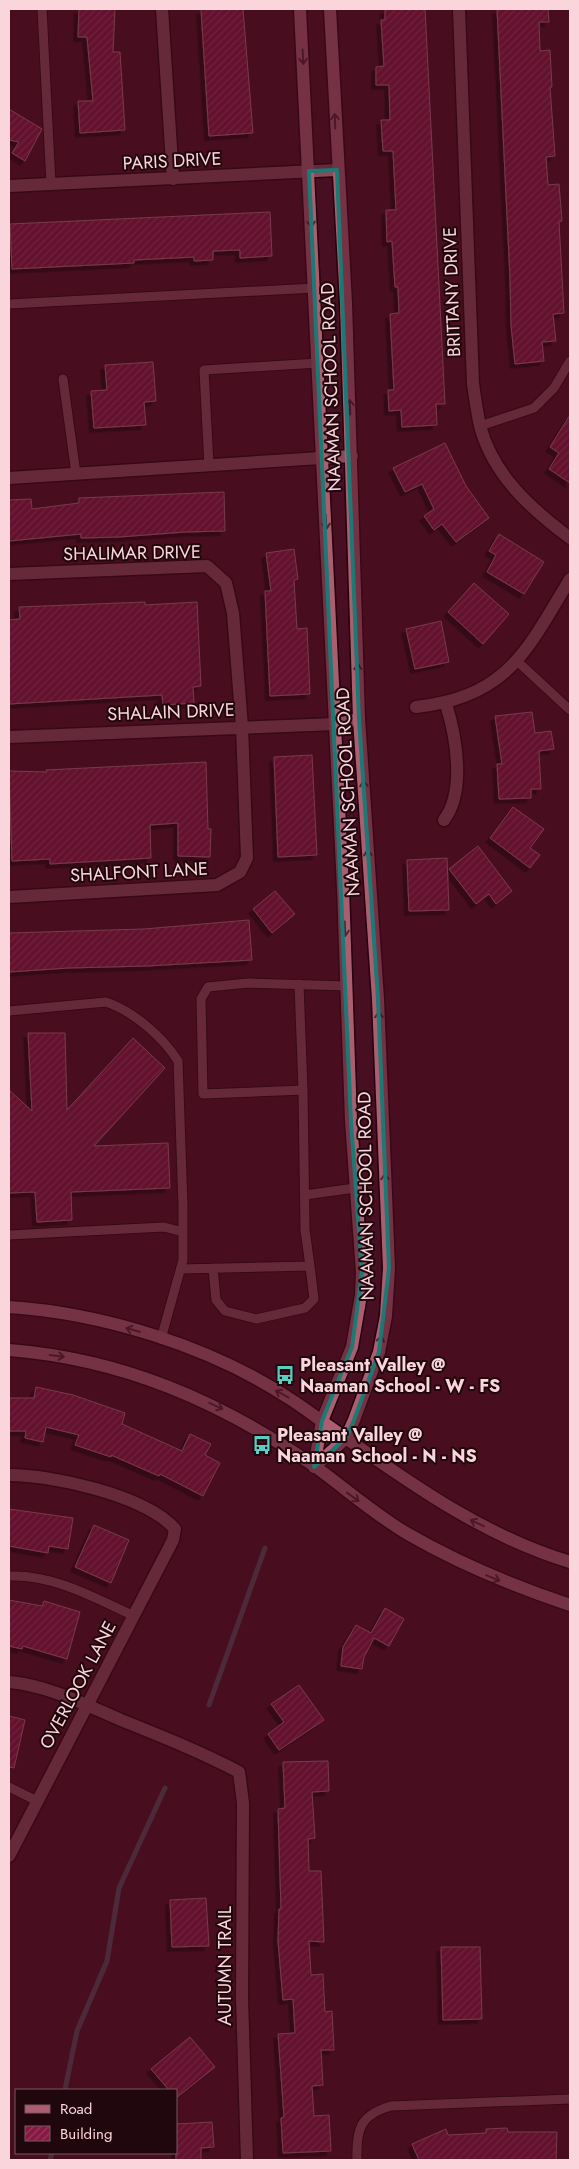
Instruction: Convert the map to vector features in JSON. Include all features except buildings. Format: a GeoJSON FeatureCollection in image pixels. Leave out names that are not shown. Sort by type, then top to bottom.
{"type":"FeatureCollection","features":[{"type":"Feature","properties":{"kind":"main road","name":"NAAMAN SCHOOL ROAD"},"geometry":{"type":"LineString","coordinates":[[300,9],[336,724],[347,986],[350,1121],[361,1295],[352,1347],[322,1421],[314,1467]]}},
{"type":"Feature","properties":{"kind":"main road","name":"NAAMAN SCHOOL ROAD"},"geometry":{"type":"LineString","coordinates":[[314,1467],[346,1438],[379,1352],[386,1316],[389,1268],[378,999],[359,719],[346,303],[337,170],[330,9]]}},
{"type":"Feature","properties":{"kind":"main road"},"geometry":{"type":"LineString","coordinates":[[9,1306],[34,1308],[92,1320],[161,1339],[218,1360],[286,1396],[438,1502],[470,1520],[509,1538],[570,1562]]}},
{"type":"Feature","properties":{"kind":"main road"},"geometry":{"type":"LineString","coordinates":[[9,1350],[80,1360],[113,1367],[171,1387],[224,1410],[314,1467],[370,1509],[440,1552],[482,1573],[570,1605]]}},
{"type":"Feature","properties":{"kind":"street"},"geometry":{"type":"LineString","coordinates":[[162,9],[173,179]]}},
{"type":"Feature","properties":{"kind":"street","name":"BRITTANY DRIVE"},"geometry":{"type":"LineString","coordinates":[[459,9],[473,384],[480,426],[500,469],[520,496],[537,513],[570,538]]}},
{"type":"Feature","properties":{"kind":"street","name":"PARIS DRIVE"},"geometry":{"type":"LineString","coordinates":[[9,186],[337,170]]}},
{"type":"Feature","properties":{"kind":"street"},"geometry":{"type":"LineString","coordinates":[[9,478],[352,456]]}},
{"type":"Feature","properties":{"kind":"street","name":"SHALIMAR DRIVE"},"geometry":{"type":"LineString","coordinates":[[9,574],[207,566],[226,583],[234,614],[242,727]]}},
{"type":"Feature","properties":{"kind":"street"},"geometry":{"type":"LineString","coordinates":[[416,707],[446,704],[484,688],[502,676],[527,650],[570,579]]}},
{"type":"Feature","properties":{"kind":"street"},"geometry":{"type":"LineString","coordinates":[[444,820],[451,811],[457,789],[454,730],[446,704]]}},
{"type":"Feature","properties":{"kind":"street","name":"SHALAIN DRIVE"},"geometry":{"type":"LineString","coordinates":[[9,736],[336,724],[359,719]]}},
{"type":"Feature","properties":{"kind":"street","name":"SHALFONT LANE"},"geometry":{"type":"LineString","coordinates":[[9,896],[217,885],[240,872],[247,858],[242,727]]}},
{"type":"Feature","properties":{"kind":"street","name":"OVERLOOK LANE"},"geometry":{"type":"LineString","coordinates":[[9,1475],[44,1478],[102,1490],[161,1517],[175,1529],[173,1540],[9,1856]]}},
{"type":"Feature","properties":{"kind":"street"},"geometry":{"type":"LineString","coordinates":[[9,1682],[39,1689],[87,1705]]}},
{"type":"Feature","properties":{"kind":"street","name":"AUTUMN TRAIL"},"geometry":{"type":"LineString","coordinates":[[87,1705],[212,1757],[239,1772],[243,1803],[242,1998],[247,2160]]}},
{"type":"Feature","properties":{"kind":"lane"},"geometry":{"type":"LineString","coordinates":[[42,9],[51,184]]}},
{"type":"Feature","properties":{"kind":"lane"},"geometry":{"type":"LineString","coordinates":[[9,304],[314,288]]}},
{"type":"Feature","properties":{"kind":"lane"},"geometry":{"type":"LineString","coordinates":[[480,426],[534,408],[554,388],[570,361]]}},
{"type":"Feature","properties":{"kind":"lane"},"geometry":{"type":"LineString","coordinates":[[209,466],[204,370],[318,363]]}},
{"type":"Feature","properties":{"kind":"lane"},"geometry":{"type":"LineString","coordinates":[[63,379],[76,474]]}},
{"type":"Feature","properties":{"kind":"lane"},"geometry":{"type":"LineString","coordinates":[[517,661],[570,710]]}},
{"type":"Feature","properties":{"kind":"lane"},"geometry":{"type":"LineString","coordinates":[[303,1090],[203,1094],[200,999],[208,987],[248,983],[347,986]]}},
{"type":"Feature","properties":{"kind":"lane"},"geometry":{"type":"LineString","coordinates":[[213,1268],[216,1300],[225,1311],[256,1319],[305,1308],[314,1299],[305,1230],[299,984]]}},
{"type":"Feature","properties":{"kind":"lane"},"geometry":{"type":"LineString","coordinates":[[9,1011],[106,1002],[121,1007],[168,1047],[178,1061],[183,1232],[181,1269],[161,1339]]}},
{"type":"Feature","properties":{"kind":"lane"},"geometry":{"type":"LineString","coordinates":[[305,1195],[355,1188]]}},
{"type":"Feature","properties":{"kind":"lane"},"geometry":{"type":"LineString","coordinates":[[9,1235],[164,1227],[183,1232]]}},
{"type":"Feature","properties":{"kind":"lane"},"geometry":{"type":"LineString","coordinates":[[181,1269],[310,1266]]}},
{"type":"Feature","properties":{"kind":"lane"},"geometry":{"type":"LineString","coordinates":[[9,1576],[42,1579],[68,1586],[134,1616]]}},
{"type":"Feature","properties":{"kind":"lane"},"geometry":{"type":"LineString","coordinates":[[9,1787],[37,1801]]}},
{"type":"Feature","properties":{"kind":"lane"},"geometry":{"type":"LineString","coordinates":[[357,2160],[356,2140],[360,2126],[374,2111],[391,2106],[570,2099]]}},
{"type":"Feature","properties":{"kind":"highlighted area"},"geometry":{"type":"Polygon","coordinates":[[[337,170],[359,719],[378,999],[389,1268],[379,1352],[354,1420],[346,1438],[314,1467],[322,1421],[352,1347],[362,1272],[351,1121],[309,171],[337,170]]]}},
{"type":"Feature","properties":{"kind":"waterway"},"geometry":{"type":"LineString","coordinates":[[209,1705],[265,1548]]}},
{"type":"Feature","properties":{"kind":"waterway"},"geometry":{"type":"LineString","coordinates":[[65,2089],[77,2031],[107,1961],[119,1888],[165,1788]]}},
{"type":"Feature","properties":{"kind":"waterway"},"geometry":{"type":"LineString","coordinates":[[50,2160],[52,2154]]}},
{"type":"Feature","properties":{"kind":"place","name":"Pleasant Valley @ Naaman School - W - FS"},"geometry":{"type":"Point","coordinates":[285,1375]}},
{"type":"Feature","properties":{"kind":"place","name":"Pleasant Valley @ Naaman School - N - NS"},"geometry":{"type":"Point","coordinates":[262,1445]}}]}
